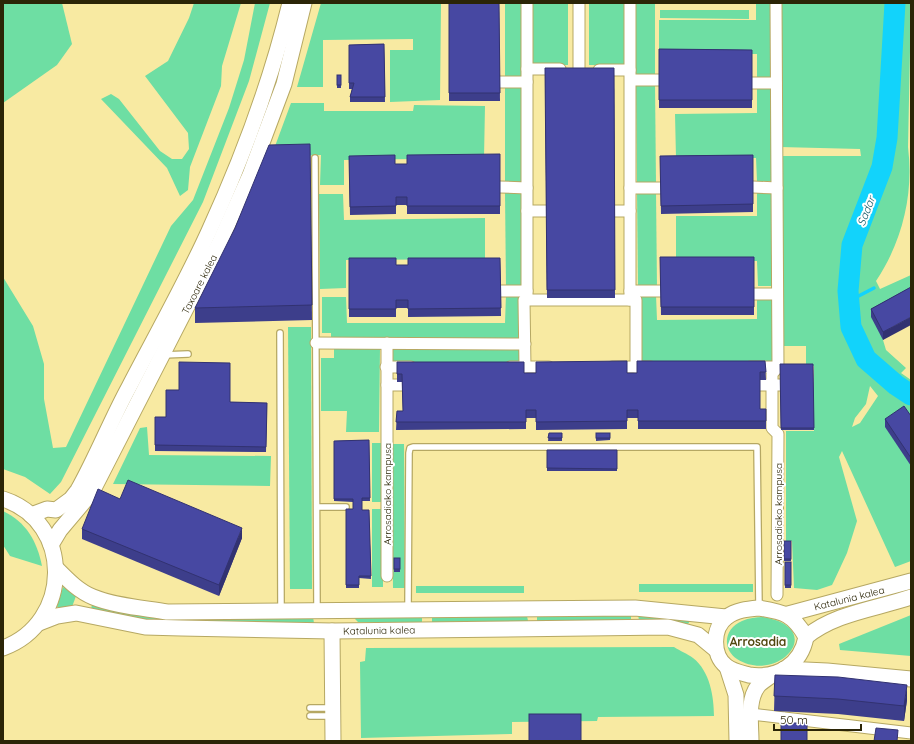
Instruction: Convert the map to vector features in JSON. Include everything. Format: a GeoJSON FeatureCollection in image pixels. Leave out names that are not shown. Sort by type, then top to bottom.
{"type":"FeatureCollection","features":[{"type":"Feature","properties":{"kind":"street","name":"Taxoare kalea"},"geometry":{"type":"LineString","coordinates":[[31,515],[47,509],[56,510],[71,499],[78,490],[125,395],[185,280],[209,231],[245,148],[272,70],[290,3]]}},
{"type":"Feature","properties":{"kind":"street","name":"Taxoare kalea"},"geometry":{"type":"LineString","coordinates":[[51,545],[60,530],[92,492],[220,244],[250,175],[284,84],[304,3]]}},
{"type":"Feature","properties":{"kind":"street"},"geometry":{"type":"LineString","coordinates":[[527,3],[527,295],[524,300],[525,344],[527,367],[531,381]]}},
{"type":"Feature","properties":{"kind":"street"},"geometry":{"type":"LineString","coordinates":[[579,3],[579,69]]}},
{"type":"Feature","properties":{"kind":"street"},"geometry":{"type":"LineString","coordinates":[[630,3],[630,296]]}},
{"type":"Feature","properties":{"kind":"street"},"geometry":{"type":"LineString","coordinates":[[735,367],[778,367],[776,3]]}},
{"type":"Feature","properties":{"kind":"street"},"geometry":{"type":"LineString","coordinates":[[527,69],[579,69],[659,80]]}},
{"type":"Feature","properties":{"kind":"street"},"geometry":{"type":"LineString","coordinates":[[500,82],[527,82]]}},
{"type":"Feature","properties":{"kind":"street"},"geometry":{"type":"LineString","coordinates":[[752,83],[776,83]]}},
{"type":"Feature","properties":{"kind":"street"},"geometry":{"type":"LineString","coordinates":[[500,187],[527,188]]}},
{"type":"Feature","properties":{"kind":"street"},"geometry":{"type":"LineString","coordinates":[[753,187],[777,188]]}},
{"type":"Feature","properties":{"kind":"street"},"geometry":{"type":"LineString","coordinates":[[630,188],[660,188]]}},
{"type":"Feature","properties":{"kind":"street"},"geometry":{"type":"LineString","coordinates":[[527,211],[546,211]]}},
{"type":"Feature","properties":{"kind":"street"},"geometry":{"type":"LineString","coordinates":[[614,211],[630,211]]}},
{"type":"Feature","properties":{"kind":"street"},"geometry":{"type":"LineString","coordinates":[[500,291],[527,295],[630,296],[660,291]]}},
{"type":"Feature","properties":{"kind":"street"},"geometry":{"type":"LineString","coordinates":[[754,294],[777,294]]}},
{"type":"Feature","properties":{"kind":"street"},"geometry":{"type":"LineString","coordinates":[[630,296],[636,300],[634,367],[632,381]]}},
{"type":"Feature","properties":{"kind":"street"},"geometry":{"type":"LineString","coordinates":[[316,343],[525,344]]}},
{"type":"Feature","properties":{"kind":"street","name":"Arrosadiako kampusa"},"geometry":{"type":"LineString","coordinates":[[387,343],[387,385],[392,412],[388,576]]}},
{"type":"Feature","properties":{"kind":"street"},"geometry":{"type":"LineString","coordinates":[[386,367],[425,367]]}},
{"type":"Feature","properties":{"kind":"street"},"geometry":{"type":"LineString","coordinates":[[502,367],[558,367]]}},
{"type":"Feature","properties":{"kind":"street"},"geometry":{"type":"LineString","coordinates":[[602,367],[659,367]]}},
{"type":"Feature","properties":{"kind":"street","name":"Arrosadiako kampusa"},"geometry":{"type":"LineString","coordinates":[[777,595],[778,434],[772,428],[776,414],[776,385],[772,374],[778,367]]}},
{"type":"Feature","properties":{"kind":"street"},"geometry":{"type":"LineString","coordinates":[[387,385],[402,385]]}},
{"type":"Feature","properties":{"kind":"street"},"geometry":{"type":"LineString","coordinates":[[760,385],[776,385]]}},
{"type":"Feature","properties":{"kind":"street"},"geometry":{"type":"LineString","coordinates":[[760,414],[776,414]]}},
{"type":"Feature","properties":{"kind":"street"},"geometry":{"type":"LineString","coordinates":[[3,499],[12,502],[31,515],[43,529],[51,545],[56,568],[55,588],[49,606],[31,632],[6,647],[3,662]]}},
{"type":"Feature","properties":{"kind":"street","name":"Katalunia kalea"},"geometry":{"type":"LineString","coordinates":[[56,568],[81,591],[92,597],[167,612],[635,608],[726,618]]}},
{"type":"Feature","properties":{"kind":"street","name":"Katalunia kalea"},"geometry":{"type":"LineString","coordinates":[[788,614],[911,581]]}},
{"type":"Feature","properties":{"kind":"street","name":"Katalunia kalea"},"geometry":{"type":"LineString","coordinates":[[805,641],[816,628],[833,620],[911,596]]}},
{"type":"Feature","properties":{"kind":"street"},"geometry":{"type":"LineString","coordinates":[[827,671],[817,664],[805,641],[798,623],[788,614],[780,611],[759,608],[742,610],[726,618],[717,632],[715,649],[719,659],[727,667],[742,673],[756,676],[778,672],[827,671],[911,679]]}},
{"type":"Feature","properties":{"kind":"street","name":"Katalunia kalea"},"geometry":{"type":"LineString","coordinates":[[39,622],[57,616],[76,613],[145,627],[332,631],[668,627],[698,635],[715,649]]}},
{"type":"Feature","properties":{"kind":"street"},"geometry":{"type":"LineString","coordinates":[[332,631],[333,741]]}},
{"type":"Feature","properties":{"kind":"street"},"geometry":{"type":"LineString","coordinates":[[752,741],[750,714],[754,694],[759,685],[778,672],[792,665],[800,655],[805,641]]}},
{"type":"Feature","properties":{"kind":"street"},"geometry":{"type":"LineString","coordinates":[[727,667],[736,695],[737,741]]}},
{"type":"Feature","properties":{"kind":"street"},"geometry":{"type":"LineString","coordinates":[[750,714],[773,715],[911,733]]}},
{"type":"Feature","properties":{"kind":"lane"},"geometry":{"type":"LineString","coordinates":[[315,158],[317,610]]}},
{"type":"Feature","properties":{"kind":"lane"},"geometry":{"type":"LineString","coordinates":[[280,333],[281,610]]}},
{"type":"Feature","properties":{"kind":"lane"},"geometry":{"type":"LineString","coordinates":[[163,354],[188,354]]}},
{"type":"Feature","properties":{"kind":"lane"},"geometry":{"type":"LineString","coordinates":[[408,610],[410,448],[608,450],[757,447],[759,608]]}},
{"type":"Feature","properties":{"kind":"lane"},"geometry":{"type":"LineString","coordinates":[[317,507],[346,507]]}},
{"type":"Feature","properties":{"kind":"lane"},"geometry":{"type":"LineString","coordinates":[[310,708],[333,712]]}},
{"type":"Feature","properties":{"kind":"lane"},"geometry":{"type":"LineString","coordinates":[[310,716],[333,712]]}},
{"type":"Feature","properties":{"kind":"green space"},"geometry":{"type":"Polygon","coordinates":[[[3,3],[62,3],[72,44],[57,65],[3,103],[3,3]]]}},
{"type":"Feature","properties":{"kind":"green space"},"geometry":{"type":"Polygon","coordinates":[[[194,3],[241,3],[222,66],[221,86],[190,167],[188,190],[180,196],[167,168],[101,99],[111,94],[119,99],[160,151],[172,159],[182,159],[189,149],[188,133],[145,76],[168,61],[189,18],[194,3]]]}},
{"type":"Feature","properties":{"kind":"green space"},"geometry":{"type":"Polygon","coordinates":[[[255,3],[270,3],[249,81],[203,202],[61,482],[50,494],[25,477],[3,469],[3,277],[33,326],[44,364],[44,399],[53,448],[66,447],[171,226],[193,200],[229,108],[244,60],[255,3]]]}},
{"type":"Feature","properties":{"kind":"green space"},"geometry":{"type":"Polygon","coordinates":[[[321,3],[441,3],[440,100],[390,102],[390,50],[413,50],[413,39],[323,40],[323,87],[297,87],[321,3]]]}},
{"type":"Feature","properties":{"kind":"green space"},"geometry":{"type":"Polygon","coordinates":[[[505,3],[521,3],[522,80],[505,80],[505,3]]]}},
{"type":"Feature","properties":{"kind":"green space"},"geometry":{"type":"Polygon","coordinates":[[[533,3],[568,3],[568,65],[533,65],[533,3]]]}},
{"type":"Feature","properties":{"kind":"green space"},"geometry":{"type":"Polygon","coordinates":[[[589,3],[624,3],[624,65],[589,65],[589,3]]]}},
{"type":"Feature","properties":{"kind":"green space"},"geometry":{"type":"Polygon","coordinates":[[[636,3],[655,3],[655,76],[636,76],[636,3]]]}},
{"type":"Feature","properties":{"kind":"green space"},"geometry":{"type":"Polygon","coordinates":[[[756,3],[772,3],[772,79],[757,79],[757,54],[659,54],[659,20],[756,20],[756,3]]]}},
{"type":"Feature","properties":{"kind":"green space"},"geometry":{"type":"Polygon","coordinates":[[[779,3],[911,3],[908,147],[909,183],[907,200],[904,217],[893,250],[876,281],[880,289],[911,275],[911,295],[883,340],[886,350],[906,368],[901,373],[911,380],[911,561],[895,567],[842,451],[839,457],[857,521],[847,553],[832,585],[817,590],[794,588],[792,541],[786,541],[786,431],[814,431],[814,366],[806,366],[806,346],[781,346],[780,156],[861,156],[860,149],[780,147],[779,3]],[[870,386],[866,404],[855,418],[852,427],[860,423],[878,396],[870,386]]]}},
{"type":"Feature","properties":{"kind":"green space"},"geometry":{"type":"Polygon","coordinates":[[[660,10],[749,10],[749,19],[660,18],[660,10]]]}},
{"type":"Feature","properties":{"kind":"green space"},"geometry":{"type":"Polygon","coordinates":[[[636,84],[655,84],[656,184],[637,184],[636,84]]]}},
{"type":"Feature","properties":{"kind":"green space"},"geometry":{"type":"Polygon","coordinates":[[[505,86],[522,86],[522,184],[505,184],[505,86]]]}},
{"type":"Feature","properties":{"kind":"green space"},"geometry":{"type":"Polygon","coordinates":[[[757,86],[773,86],[774,181],[757,181],[756,158],[676,158],[675,114],[757,113],[757,86]]]}},
{"type":"Feature","properties":{"kind":"green space"},"geometry":{"type":"Polygon","coordinates":[[[291,103],[324,103],[324,111],[413,111],[414,105],[485,106],[484,158],[344,160],[344,185],[320,185],[321,155],[271,157],[291,103]]]}},
{"type":"Feature","properties":{"kind":"green space"},"geometry":{"type":"Polygon","coordinates":[[[757,190],[773,190],[774,286],[758,286],[757,261],[676,261],[676,216],[757,216],[757,190]]]}},
{"type":"Feature","properties":{"kind":"green space"},"geometry":{"type":"Polygon","coordinates":[[[637,191],[656,191],[657,288],[638,288],[637,191]]]}},
{"type":"Feature","properties":{"kind":"green space"},"geometry":{"type":"Polygon","coordinates":[[[505,192],[521,192],[523,288],[506,288],[505,192]]]}},
{"type":"Feature","properties":{"kind":"green space"},"geometry":{"type":"Polygon","coordinates":[[[319,194],[343,194],[344,220],[485,218],[485,259],[346,260],[346,288],[320,289],[319,194]]]}},
{"type":"Feature","properties":{"kind":"green space"},"geometry":{"type":"Polygon","coordinates":[[[506,294],[522,294],[522,332],[518,332],[518,341],[331,341],[331,333],[322,333],[322,297],[346,297],[347,323],[505,323],[506,294]]]}},
{"type":"Feature","properties":{"kind":"green space"},"geometry":{"type":"Polygon","coordinates":[[[638,295],[656,295],[657,320],[757,319],[757,296],[774,296],[774,365],[639,365],[638,295]]]}},
{"type":"Feature","properties":{"kind":"green space"},"geometry":{"type":"Polygon","coordinates":[[[288,327],[311,327],[312,589],[290,589],[288,327]]]}},
{"type":"Feature","properties":{"kind":"green space"},"geometry":{"type":"Polygon","coordinates":[[[391,346],[520,346],[520,363],[391,363],[391,346]]]}},
{"type":"Feature","properties":{"kind":"green space"},"geometry":{"type":"Polygon","coordinates":[[[334,347],[380,348],[379,432],[346,432],[347,411],[321,411],[321,358],[334,358],[334,347]]]}},
{"type":"Feature","properties":{"kind":"green space"},"geometry":{"type":"Polygon","coordinates":[[[147,427],[149,455],[271,456],[270,486],[113,484],[140,428],[147,427]]]}},
{"type":"Feature","properties":{"kind":"green space"},"geometry":{"type":"Polygon","coordinates":[[[372,443],[381,443],[381,502],[372,502],[372,443]]]}},
{"type":"Feature","properties":{"kind":"green space"},"geometry":{"type":"Polygon","coordinates":[[[392,444],[404,444],[405,588],[393,588],[392,444]]]}},
{"type":"Feature","properties":{"kind":"green space"},"geometry":{"type":"Polygon","coordinates":[[[372,509],[383,509],[383,587],[372,587],[372,509]]]}},
{"type":"Feature","properties":{"kind":"green space"},"geometry":{"type":"Polygon","coordinates":[[[3,511],[11,515],[29,533],[37,548],[42,566],[10,556],[3,545],[3,511]]]}},
{"type":"Feature","properties":{"kind":"green space"},"geometry":{"type":"Polygon","coordinates":[[[639,584],[753,584],[753,592],[639,592],[639,584]]]}},
{"type":"Feature","properties":{"kind":"green space"},"geometry":{"type":"Polygon","coordinates":[[[416,586],[524,586],[524,593],[416,593],[416,586]]]}},
{"type":"Feature","properties":{"kind":"green space"},"geometry":{"type":"Polygon","coordinates":[[[63,587],[76,596],[72,607],[57,607],[63,587]]]}},
{"type":"Feature","properties":{"kind":"green space"},"geometry":{"type":"Polygon","coordinates":[[[92,604],[313,617],[314,623],[164,623],[91,610],[92,604]]]}},
{"type":"Feature","properties":{"kind":"green space"},"geometry":{"type":"Polygon","coordinates":[[[631,615],[631,620],[537,621],[537,616],[631,615]]]}},
{"type":"Feature","properties":{"kind":"green space"},"geometry":{"type":"Polygon","coordinates":[[[638,615],[691,619],[688,624],[668,620],[639,620],[638,615]]]}},
{"type":"Feature","properties":{"kind":"green space"},"geometry":{"type":"Polygon","coordinates":[[[911,615],[911,656],[840,650],[839,644],[911,615]]]}},
{"type":"Feature","properties":{"kind":"green space"},"geometry":{"type":"Polygon","coordinates":[[[422,616],[422,622],[358,622],[355,619],[356,617],[422,616]]]}},
{"type":"Feature","properties":{"kind":"green space"},"geometry":{"type":"Polygon","coordinates":[[[527,616],[528,621],[432,622],[432,617],[527,616]]]}},
{"type":"Feature","properties":{"kind":"green space"},"geometry":{"type":"Polygon","coordinates":[[[763,617],[783,623],[793,632],[795,642],[790,652],[781,660],[768,665],[753,665],[737,659],[732,654],[727,644],[727,638],[732,628],[736,624],[747,619],[763,617]]]}},
{"type":"Feature","properties":{"kind":"green space"},"geometry":{"type":"Polygon","coordinates":[[[674,647],[689,655],[699,663],[710,685],[714,716],[598,717],[597,721],[512,722],[512,734],[361,738],[360,662],[365,661],[366,648],[674,647]]]}},
{"type":"Feature","properties":{"kind":"building"},"geometry":{"type":"Polygon","coordinates":[[[449,3],[499,3],[500,93],[449,93],[449,3]]]}},
{"type":"Feature","properties":{"kind":"building"},"geometry":{"type":"Polygon","coordinates":[[[384,44],[385,97],[350,97],[354,83],[349,83],[349,45],[384,44]]]}},
{"type":"Feature","properties":{"kind":"building"},"geometry":{"type":"Polygon","coordinates":[[[659,49],[752,50],[752,100],[659,100],[659,49]]]}},
{"type":"Feature","properties":{"kind":"building"},"geometry":{"type":"Polygon","coordinates":[[[545,68],[614,68],[615,290],[547,290],[545,68]]]}},
{"type":"Feature","properties":{"kind":"building"},"geometry":{"type":"Polygon","coordinates":[[[337,75],[341,75],[341,85],[337,85],[337,75]]]}},
{"type":"Feature","properties":{"kind":"building"},"geometry":{"type":"Polygon","coordinates":[[[310,144],[312,305],[195,308],[235,228],[269,145],[310,144]]]}},
{"type":"Feature","properties":{"kind":"building"},"geometry":{"type":"Polygon","coordinates":[[[500,154],[500,206],[407,206],[407,197],[396,197],[396,206],[350,207],[349,156],[395,155],[395,164],[407,164],[407,155],[500,154]]]}},
{"type":"Feature","properties":{"kind":"building"},"geometry":{"type":"Polygon","coordinates":[[[753,155],[753,204],[661,206],[660,156],[753,155]]]}},
{"type":"Feature","properties":{"kind":"building"},"geometry":{"type":"Polygon","coordinates":[[[660,257],[754,257],[754,307],[661,307],[660,257]]]}},
{"type":"Feature","properties":{"kind":"building"},"geometry":{"type":"Polygon","coordinates":[[[349,258],[396,258],[396,265],[408,265],[408,258],[500,258],[501,308],[408,309],[408,300],[396,300],[396,309],[349,309],[349,258]]]}},
{"type":"Feature","properties":{"kind":"building"},"geometry":{"type":"Polygon","coordinates":[[[911,287],[911,317],[883,332],[871,309],[911,287]]]}},
{"type":"Feature","properties":{"kind":"building"},"geometry":{"type":"Polygon","coordinates":[[[627,361],[627,373],[637,373],[637,361],[765,361],[766,372],[760,372],[760,409],[766,409],[766,421],[638,421],[638,410],[627,410],[627,421],[536,422],[536,410],[526,410],[526,422],[396,422],[397,411],[403,411],[402,374],[397,374],[397,362],[524,362],[524,373],[536,373],[536,362],[627,361]]]}},
{"type":"Feature","properties":{"kind":"building"},"geometry":{"type":"Polygon","coordinates":[[[179,362],[230,363],[230,402],[267,403],[266,447],[155,445],[155,417],[166,417],[166,390],[179,390],[179,362]]]}},
{"type":"Feature","properties":{"kind":"building"},"geometry":{"type":"Polygon","coordinates":[[[780,364],[813,364],[814,428],[781,428],[780,364]]]}},
{"type":"Feature","properties":{"kind":"building"},"geometry":{"type":"Polygon","coordinates":[[[904,406],[911,416],[911,458],[885,419],[904,406]]]}},
{"type":"Feature","properties":{"kind":"building"},"geometry":{"type":"Polygon","coordinates":[[[549,433],[562,433],[562,438],[548,438],[549,433]]]}},
{"type":"Feature","properties":{"kind":"building"},"geometry":{"type":"Polygon","coordinates":[[[596,433],[610,433],[610,438],[596,438],[596,433]]]}},
{"type":"Feature","properties":{"kind":"building"},"geometry":{"type":"Polygon","coordinates":[[[369,440],[370,498],[362,498],[362,510],[369,510],[371,576],[359,576],[359,585],[346,585],[346,509],[353,509],[353,499],[334,499],[334,441],[369,440]]]}},
{"type":"Feature","properties":{"kind":"building"},"geometry":{"type":"Polygon","coordinates":[[[547,450],[617,450],[617,469],[547,468],[547,450]]]}},
{"type":"Feature","properties":{"kind":"building"},"geometry":{"type":"Polygon","coordinates":[[[128,480],[242,528],[219,585],[82,529],[98,489],[120,499],[128,480]]]}},
{"type":"Feature","properties":{"kind":"building"},"geometry":{"type":"Polygon","coordinates":[[[784,541],[791,541],[791,559],[784,559],[784,541]]]}},
{"type":"Feature","properties":{"kind":"building"},"geometry":{"type":"Polygon","coordinates":[[[394,558],[400,558],[400,569],[394,569],[394,558]]]}},
{"type":"Feature","properties":{"kind":"building"},"geometry":{"type":"Polygon","coordinates":[[[785,562],[791,562],[791,585],[785,585],[785,562]]]}},
{"type":"Feature","properties":{"kind":"building"},"geometry":{"type":"Polygon","coordinates":[[[775,675],[838,677],[907,685],[904,706],[838,699],[774,696],[775,675]]]}},
{"type":"Feature","properties":{"kind":"building"},"geometry":{"type":"Polygon","coordinates":[[[529,714],[581,714],[581,741],[529,741],[529,714]]]}},
{"type":"Feature","properties":{"kind":"building"},"geometry":{"type":"Polygon","coordinates":[[[781,723],[807,723],[807,741],[781,741],[781,723]]]}},
{"type":"Feature","properties":{"kind":"building"},"geometry":{"type":"Polygon","coordinates":[[[876,728],[898,730],[897,741],[874,741],[876,728]]]}},
{"type":"Feature","properties":{"kind":"waterway","name":"Sadar"},"geometry":{"type":"LineString","coordinates":[[895,3],[887,138],[882,167],[852,245],[848,291],[851,327],[866,359],[896,385],[911,395]]}},
{"type":"Feature","properties":{"kind":"waterway"},"geometry":{"type":"LineString","coordinates":[[849,301],[874,288]]}},
{"type":"Feature","properties":{"kind":"district","name":"Arrosadia"},"geometry":{"type":"Point","coordinates":[758,642]}}]}
